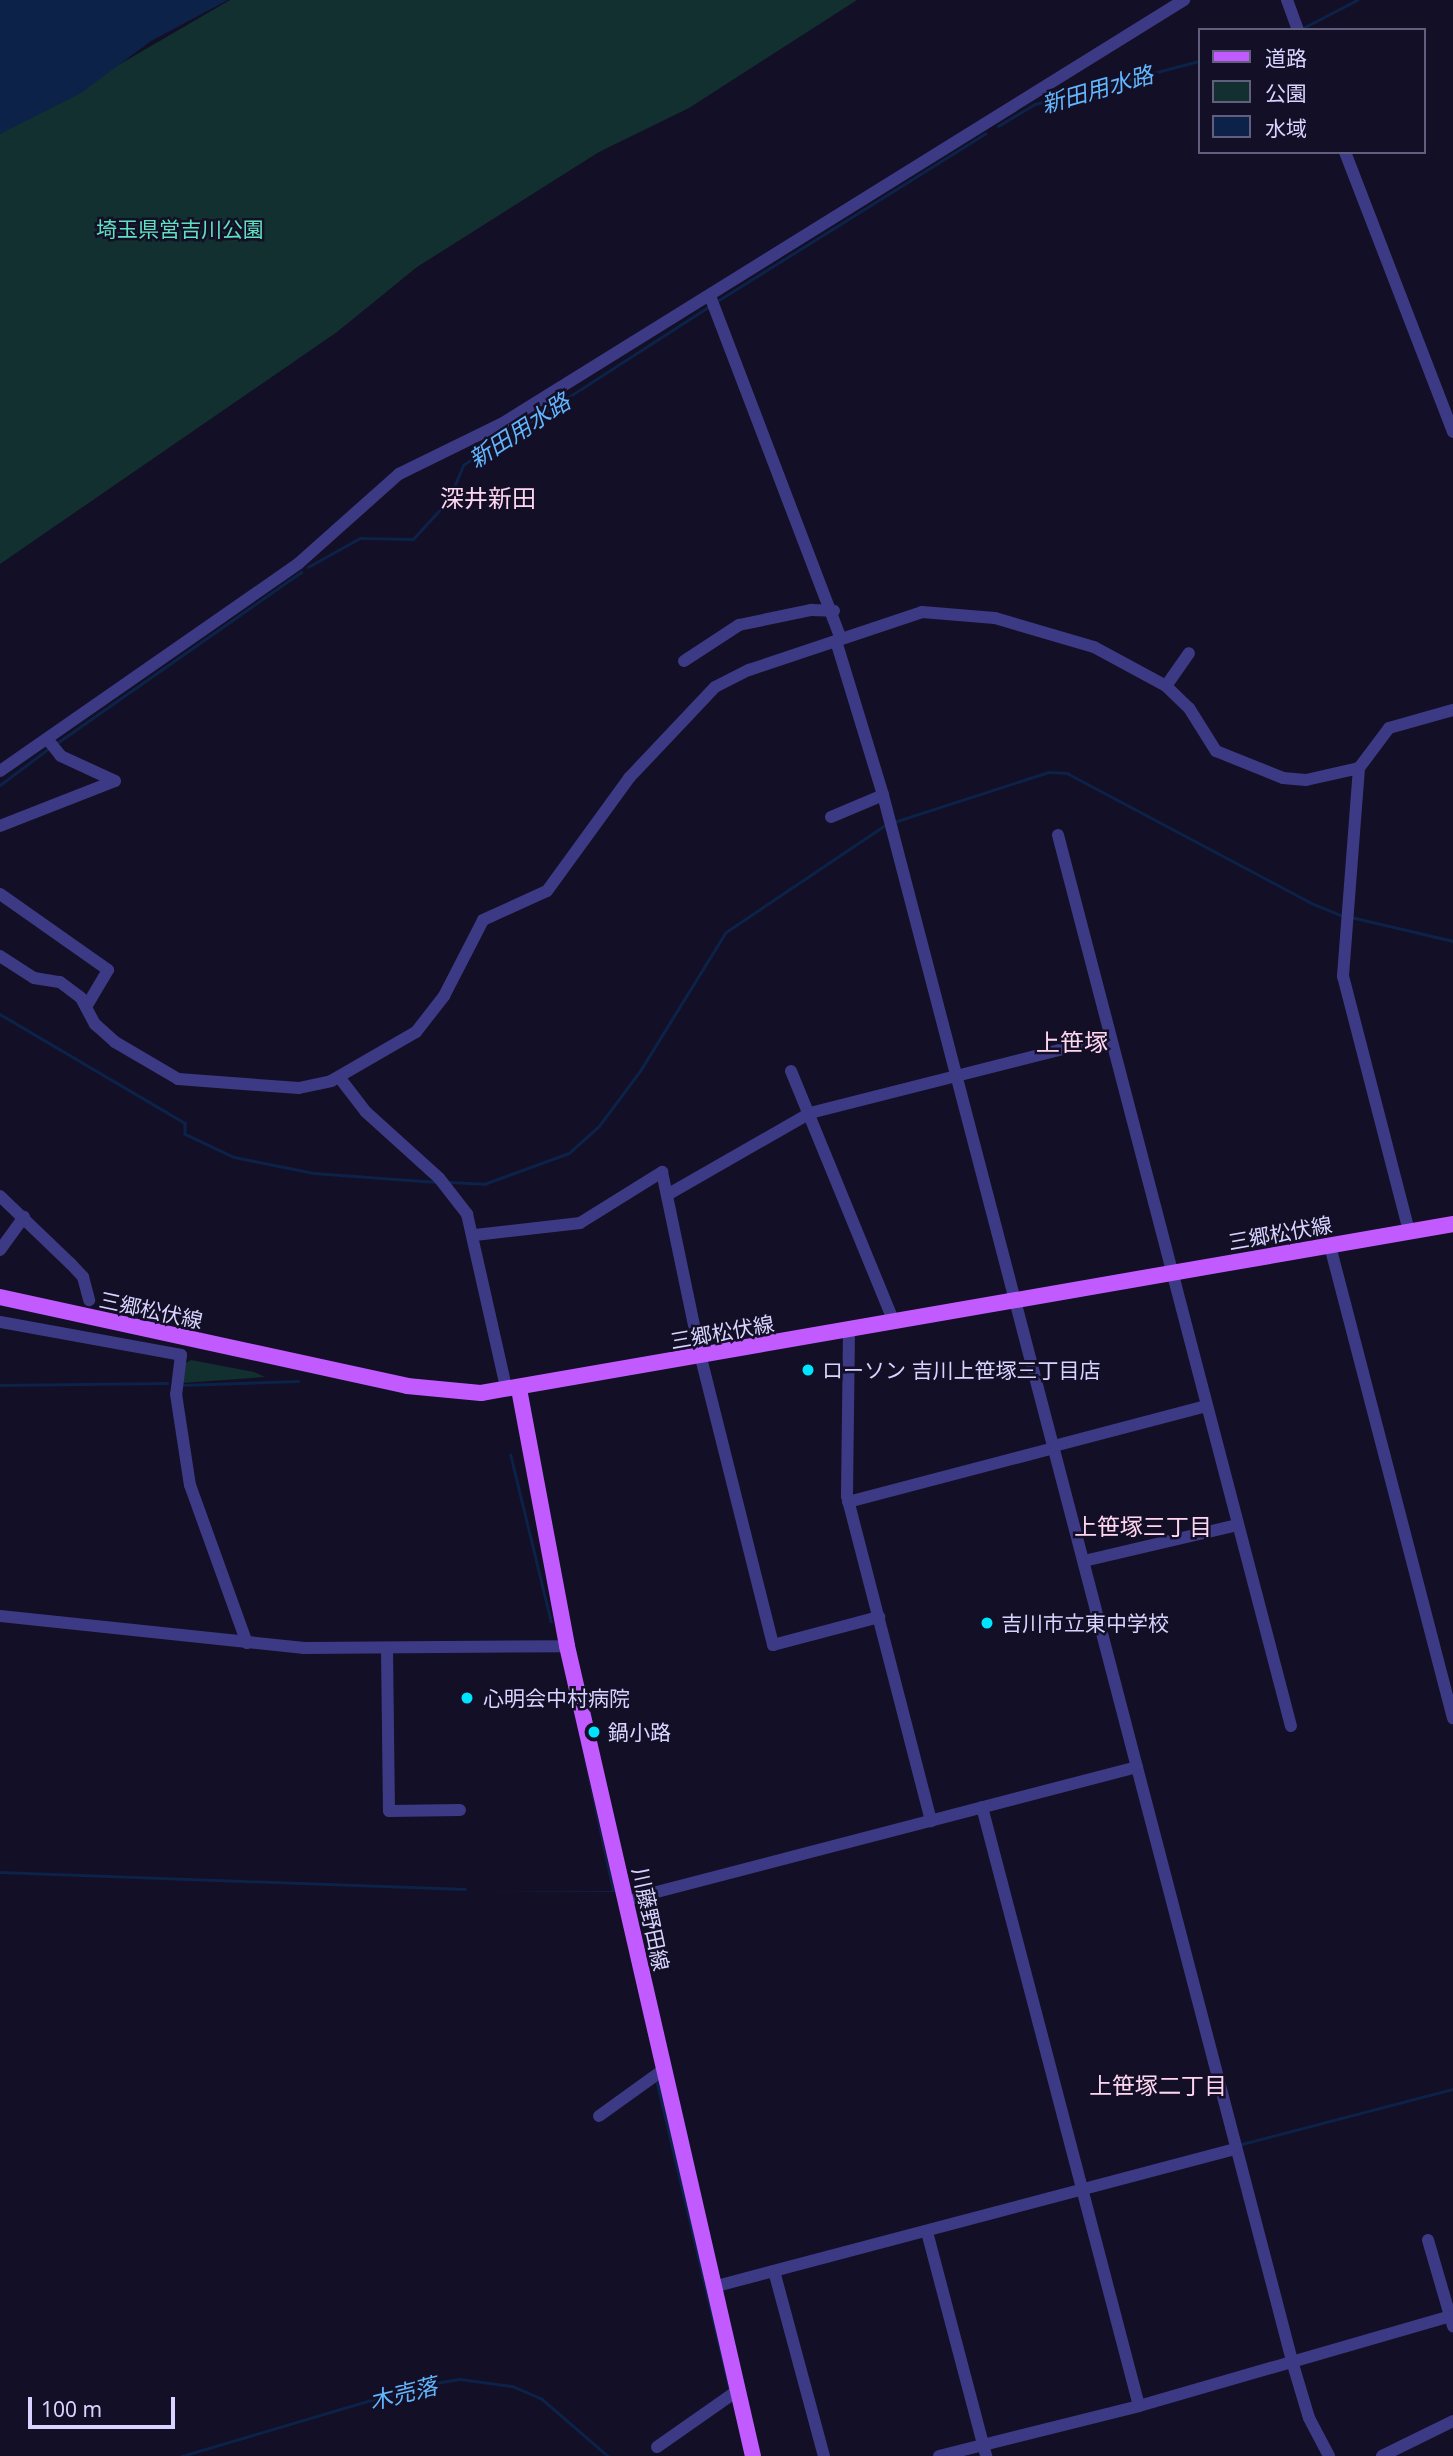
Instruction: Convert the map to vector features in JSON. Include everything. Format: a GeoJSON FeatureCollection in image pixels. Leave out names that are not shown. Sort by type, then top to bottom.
{"type":"FeatureCollection","features":[{"type":"Feature","properties":{"kind":"main road","name":"三郷松伏線"},"geometry":{"type":"LineString","coordinates":[[0,1297],[429,1390],[513,1390],[1453,1224]]}},
{"type":"Feature","properties":{"kind":"main road","name":"川藤野田線"},"geometry":{"type":"LineString","coordinates":[[513,1390],[566,1646],[752,2456]]}},
{"type":"Feature","properties":{"kind":"street"},"geometry":{"type":"LineString","coordinates":[[0,771],[299,563],[392,479],[503,424],[1184,0]]}},
{"type":"Feature","properties":{"kind":"street"},"geometry":{"type":"LineString","coordinates":[[1287,0],[1297,28]]}},
{"type":"Feature","properties":{"kind":"street"},"geometry":{"type":"LineString","coordinates":[[1346,154],[1453,432]]}},
{"type":"Feature","properties":{"kind":"street"},"geometry":{"type":"LineString","coordinates":[[710,296],[834,611],[839,640],[883,794],[957,1075],[1292,2361],[1309,2418],[1329,2456]]}},
{"type":"Feature","properties":{"kind":"street"},"geometry":{"type":"LineString","coordinates":[[684,661],[739,625],[811,610],[834,611]]}},
{"type":"Feature","properties":{"kind":"street"},"geometry":{"type":"LineString","coordinates":[[0,956],[34,978],[60,982],[86,1007],[115,1042],[178,1079],[299,1088],[339,1077],[416,1032],[444,996],[483,920],[547,891],[629,778],[709,693],[749,670],[922,612],[995,618],[1094,647],[1166,686],[1189,708],[1209,744],[1229,758],[1250,761],[1296,780],[1359,768]]}},
{"type":"Feature","properties":{"kind":"street"},"geometry":{"type":"LineString","coordinates":[[1166,686],[1186,657]]}},
{"type":"Feature","properties":{"kind":"street"},"geometry":{"type":"LineString","coordinates":[[1409,1232],[1343,976],[1359,768],[1389,728],[1453,710]]}},
{"type":"Feature","properties":{"kind":"street"},"geometry":{"type":"LineString","coordinates":[[0,825],[115,780],[61,756],[47,739]]}},
{"type":"Feature","properties":{"kind":"street"},"geometry":{"type":"LineString","coordinates":[[831,817],[883,794]]}},
{"type":"Feature","properties":{"kind":"street"},"geometry":{"type":"LineString","coordinates":[[1058,835],[1174,1273],[1237,1525],[1292,1726]]}},
{"type":"Feature","properties":{"kind":"street"},"geometry":{"type":"LineString","coordinates":[[0,894],[108,970],[86,1007]]}},
{"type":"Feature","properties":{"kind":"street"},"geometry":{"type":"LineString","coordinates":[[667,1195],[810,1113],[1110,1037]]}},
{"type":"Feature","properties":{"kind":"street"},"geometry":{"type":"LineString","coordinates":[[791,1071],[894,1322]]}},
{"type":"Feature","properties":{"kind":"street"},"geometry":{"type":"LineString","coordinates":[[339,1077],[366,1112],[455,1196],[475,1235],[513,1390]]}},
{"type":"Feature","properties":{"kind":"street"},"geometry":{"type":"LineString","coordinates":[[475,1235],[580,1223],[662,1172],[701,1358],[773,1646],[879,1617]]}},
{"type":"Feature","properties":{"kind":"street"},"geometry":{"type":"LineString","coordinates":[[0,1195],[83,1277],[89,1300]]}},
{"type":"Feature","properties":{"kind":"street"},"geometry":{"type":"LineString","coordinates":[[0,1250],[24,1217]]}},
{"type":"Feature","properties":{"kind":"street"},"geometry":{"type":"LineString","coordinates":[[1331,1246],[1453,1718]]}},
{"type":"Feature","properties":{"kind":"street"},"geometry":{"type":"LineString","coordinates":[[0,1322],[181,1355],[176,1394],[190,1485],[247,1643]]}},
{"type":"Feature","properties":{"kind":"street"},"geometry":{"type":"LineString","coordinates":[[849,1330],[848,1502],[931,1821]]}},
{"type":"Feature","properties":{"kind":"street"},"geometry":{"type":"LineString","coordinates":[[848,1502],[1207,1406]]}},
{"type":"Feature","properties":{"kind":"street"},"geometry":{"type":"LineString","coordinates":[[1084,1561],[1237,1525]]}},
{"type":"Feature","properties":{"kind":"street"},"geometry":{"type":"LineString","coordinates":[[0,1616],[247,1643],[387,1649],[566,1646]]}},
{"type":"Feature","properties":{"kind":"street"},"geometry":{"type":"LineString","coordinates":[[387,1649],[389,1811],[460,1810]]}},
{"type":"Feature","properties":{"kind":"street"},"geometry":{"type":"LineString","coordinates":[[626,1900],[1137,1767]]}},
{"type":"Feature","properties":{"kind":"street"},"geometry":{"type":"LineString","coordinates":[[982,1807],[1139,2406]]}},
{"type":"Feature","properties":{"kind":"street"},"geometry":{"type":"LineString","coordinates":[[599,2116],[663,2070]]}},
{"type":"Feature","properties":{"kind":"street"},"geometry":{"type":"LineString","coordinates":[[713,2287],[1082,2193],[1235,2148]]}},
{"type":"Feature","properties":{"kind":"street"},"geometry":{"type":"LineString","coordinates":[[927,2232],[984,2450]]}},
{"type":"Feature","properties":{"kind":"street"},"geometry":{"type":"LineString","coordinates":[[939,2456],[984,2450],[1292,2361],[1450,2321],[1428,2240]]}},
{"type":"Feature","properties":{"kind":"street"},"geometry":{"type":"LineString","coordinates":[[774,2272],[824,2456]]}},
{"type":"Feature","properties":{"kind":"street"},"geometry":{"type":"LineString","coordinates":[[657,2447],[737,2392]]}},
{"type":"Feature","properties":{"kind":"street"},"geometry":{"type":"LineString","coordinates":[[1382,2456],[1453,2421]]}},
{"type":"Feature","properties":{"kind":"green space","name":"埼玉県営吉川公園"},"geometry":{"type":"Polygon","coordinates":[[[230,0],[857,0],[689,108],[599,152],[417,267],[337,332],[0,564],[0,134],[230,0]]]}},
{"type":"Feature","properties":{"kind":"green space"},"geometry":{"type":"Polygon","coordinates":[[[191,1360],[254,1372],[265,1377],[182,1383],[184,1364],[191,1360]]]}},
{"type":"Feature","properties":{"kind":"water"},"geometry":{"type":"Polygon","coordinates":[[[0,0],[228,0],[151,41],[81,93],[0,134],[0,0]]]}},
{"type":"Feature","properties":{"kind":"water"},"geometry":{"type":"Polygon","coordinates":[[[509,1454],[512,1454],[553,1623],[550,1623],[509,1454]]]}},
{"type":"Feature","properties":{"kind":"water"},"geometry":{"type":"Polygon","coordinates":[[[580,1742],[615,1892],[463,1891],[612,1891],[580,1742]]]}},
{"type":"Feature","properties":{"kind":"water"},"geometry":{"type":"Polygon","coordinates":[[[659,2079],[732,2390],[729,2392],[655,2080],[659,2079]]]}},
{"type":"Feature","properties":{"kind":"waterway","name":"新田用水路"},"geometry":{"type":"LineString","coordinates":[[1303,28],[1357,0]]}},
{"type":"Feature","properties":{"kind":"waterway","name":"新田用水路"},"geometry":{"type":"LineString","coordinates":[[998,126],[1035,104],[1198,61]]}},
{"type":"Feature","properties":{"kind":"waterway","name":"新田用水路"},"geometry":{"type":"LineString","coordinates":[[719,300],[985,134]]}},
{"type":"Feature","properties":{"kind":"waterway","name":"新田用水路"},"geometry":{"type":"LineString","coordinates":[[308,567],[360,538],[413,539],[448,501],[463,465],[710,306]]}},
{"type":"Feature","properties":{"kind":"waterway","name":"新田用水路"},"geometry":{"type":"LineString","coordinates":[[57,743],[301,572]]}},
{"type":"Feature","properties":{"kind":"waterway","name":"新田用水路"},"geometry":{"type":"LineString","coordinates":[[0,785],[48,749]]}},
{"type":"Feature","properties":{"kind":"waterway"},"geometry":{"type":"LineString","coordinates":[[894,822],[1049,772],[1067,773],[1311,903],[1344,916]]}},
{"type":"Feature","properties":{"kind":"waterway"},"geometry":{"type":"LineString","coordinates":[[450,1182],[484,1184],[569,1153],[599,1126],[640,1071],[726,932],[887,824]]}},
{"type":"Feature","properties":{"kind":"waterway"},"geometry":{"type":"LineString","coordinates":[[1351,917],[1453,941]]}},
{"type":"Feature","properties":{"kind":"waterway"},"geometry":{"type":"LineString","coordinates":[[0,1014],[185,1123],[185,1134],[234,1157],[314,1173],[436,1182]]}},
{"type":"Feature","properties":{"kind":"waterway"},"geometry":{"type":"LineString","coordinates":[[182,1385],[298,1381]]}},
{"type":"Feature","properties":{"kind":"waterway"},"geometry":{"type":"LineString","coordinates":[[0,1385],[167,1383]]}},
{"type":"Feature","properties":{"kind":"waterway"},"geometry":{"type":"LineString","coordinates":[[0,1872],[465,1889]]}},
{"type":"Feature","properties":{"kind":"waterway"},"geometry":{"type":"LineString","coordinates":[[1238,2145],[1453,2089]]}},
{"type":"Feature","properties":{"kind":"waterway","name":"木売落"},"geometry":{"type":"LineString","coordinates":[[182,2456],[418,2386],[460,2379],[512,2386],[542,2399],[608,2456]]}},
{"type":"Feature","properties":{"kind":"place","name":"ローソン 吉川上笹塚三丁目店"},"geometry":{"type":"Point","coordinates":[808,1370]}},
{"type":"Feature","properties":{"kind":"place","name":"吉川市立東中学校"},"geometry":{"type":"Point","coordinates":[987,1623]}},
{"type":"Feature","properties":{"kind":"place","name":"心明会中村病院"},"geometry":{"type":"Point","coordinates":[467,1698]}},
{"type":"Feature","properties":{"kind":"place","name":"鍋小路"},"geometry":{"type":"Point","coordinates":[594,1732]}},
{"type":"Feature","properties":{"kind":"district","name":"深井新田"},"geometry":{"type":"Point","coordinates":[488,498]}},
{"type":"Feature","properties":{"kind":"district","name":"上笹塚"},"geometry":{"type":"Point","coordinates":[1072,1042]}},
{"type":"Feature","properties":{"kind":"district","name":"上笹塚三丁目"},"geometry":{"type":"Point","coordinates":[1143,1526]}},
{"type":"Feature","properties":{"kind":"district","name":"上笹塚二丁目"},"geometry":{"type":"Point","coordinates":[1158,2085]}}]}
